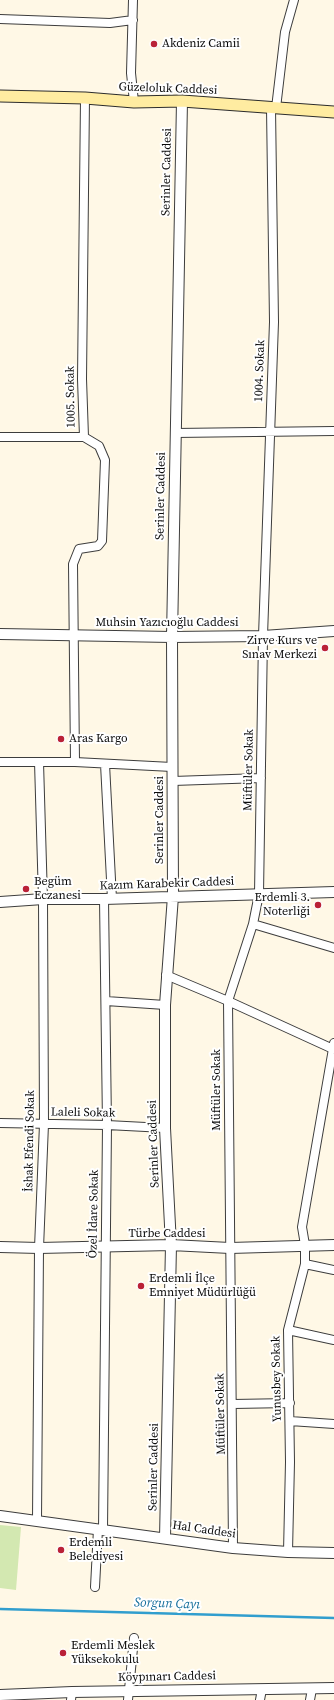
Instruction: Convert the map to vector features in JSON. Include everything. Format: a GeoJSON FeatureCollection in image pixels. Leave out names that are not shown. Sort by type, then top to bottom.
{"type":"FeatureCollection","features":[{"type":"Feature","properties":{"kind":"main road","name":"Güzeloluk Caddesi"},"geometry":{"type":"LineString","coordinates":[[0,96],[85,98],[134,102],[182,101],[334,112]]}},
{"type":"Feature","properties":{"kind":"street"},"geometry":{"type":"LineString","coordinates":[[133,0],[131,73],[134,102]]}},
{"type":"Feature","properties":{"kind":"street","name":"1004. Sokak"},"geometry":{"type":"LineString","coordinates":[[263,636],[274,322],[273,108],[285,32],[294,0]]}},
{"type":"Feature","properties":{"kind":"street"},"geometry":{"type":"LineString","coordinates":[[0,19],[110,23],[133,20]]}},
{"type":"Feature","properties":{"kind":"street","name":"1005. Sokak"},"geometry":{"type":"LineString","coordinates":[[75,762],[75,635],[73,564],[79,549],[98,546],[102,542],[105,467],[105,460],[99,446],[84,437],[82,371],[85,98]]}},
{"type":"Feature","properties":{"kind":"street","name":"Serinler Caddesi"},"geometry":{"type":"LineString","coordinates":[[166,1538],[171,1245],[165,1128],[165,1005],[173,896],[172,637],[182,101]]}},
{"type":"Feature","properties":{"kind":"street"},"geometry":{"type":"LineString","coordinates":[[176,433],[334,431]]}},
{"type":"Feature","properties":{"kind":"street"},"geometry":{"type":"LineString","coordinates":[[0,437],[84,437]]}},
{"type":"Feature","properties":{"kind":"street","name":"Muhsin Yazıcıoğlu Caddesi"},"geometry":{"type":"LineString","coordinates":[[0,634],[172,637],[263,636],[334,631]]}},
{"type":"Feature","properties":{"kind":"street","name":"Müftüler Sokak"},"geometry":{"type":"LineString","coordinates":[[233,1548],[233,1404],[228,1000],[253,924],[259,894],[263,636]]}},
{"type":"Feature","properties":{"kind":"street"},"geometry":{"type":"LineString","coordinates":[[0,762],[75,762],[172,767]]}},
{"type":"Feature","properties":{"kind":"street","name":"İshak Efendi Sokak"},"geometry":{"type":"LineString","coordinates":[[37,1520],[39,1248],[44,1124],[43,899],[39,762]]}},
{"type":"Feature","properties":{"kind":"street","name":"Özel İdare Sokak"},"geometry":{"type":"LineString","coordinates":[[95,1587],[101,1529],[106,1247],[106,1001],[108,899],[105,764]]}},
{"type":"Feature","properties":{"kind":"street"},"geometry":{"type":"LineString","coordinates":[[172,781],[261,778]]}},
{"type":"Feature","properties":{"kind":"street","name":"Kazım Karabekir Caddesi"},"geometry":{"type":"LineString","coordinates":[[0,902],[43,899],[108,899],[334,892]]}},
{"type":"Feature","properties":{"kind":"street"},"geometry":{"type":"LineString","coordinates":[[253,924],[334,948]]}},
{"type":"Feature","properties":{"kind":"street"},"geometry":{"type":"LineString","coordinates":[[166,975],[228,1000],[333,1046]]}},
{"type":"Feature","properties":{"kind":"street"},"geometry":{"type":"LineString","coordinates":[[106,1001],[165,1005]]}},
{"type":"Feature","properties":{"kind":"street","name":"Yunusbey Sokak"},"geometry":{"type":"LineString","coordinates":[[288,1552],[290,1403],[288,1330],[305,1264],[305,1245],[302,1226],[333,1046]]}},
{"type":"Feature","properties":{"kind":"street","name":"Laleli Sokak"},"geometry":{"type":"LineString","coordinates":[[0,1123],[107,1124],[165,1128]]}},
{"type":"Feature","properties":{"kind":"street","name":"Türbe Caddesi"},"geometry":{"type":"LineString","coordinates":[[0,1246],[39,1248],[171,1245],[230,1248],[334,1245]]}},
{"type":"Feature","properties":{"kind":"street"},"geometry":{"type":"LineString","coordinates":[[305,1264],[334,1270]]}},
{"type":"Feature","properties":{"kind":"street"},"geometry":{"type":"LineString","coordinates":[[288,1330],[334,1340]]}},
{"type":"Feature","properties":{"kind":"street"},"geometry":{"type":"LineString","coordinates":[[233,1404],[290,1403]]}},
{"type":"Feature","properties":{"kind":"street"},"geometry":{"type":"LineString","coordinates":[[290,1421],[334,1424]]}},
{"type":"Feature","properties":{"kind":"street","name":"Hal Caddesi"},"geometry":{"type":"LineString","coordinates":[[0,1516],[233,1548],[288,1552],[334,1553]]}},
{"type":"Feature","properties":{"kind":"street"},"geometry":{"type":"LineString","coordinates":[[128,1695],[134,1638]]}},
{"type":"Feature","properties":{"kind":"street","name":"Köypınarı Caddesi"},"geometry":{"type":"LineString","coordinates":[[0,1695],[128,1695],[262,1689],[334,1688]]}},
{"type":"Feature","properties":{"kind":"street"},"geometry":{"type":"LineString","coordinates":[[260,1700],[262,1689]]}},
{"type":"Feature","properties":{"kind":"street"},"geometry":{"type":"LineString","coordinates":[[310,1700],[312,1689]]}},
{"type":"Feature","properties":{"kind":"green space"},"geometry":{"type":"Polygon","coordinates":[[[0,1525],[21,1527],[16,1590],[0,1588],[0,1525]]]}},
{"type":"Feature","properties":{"kind":"waterway","name":"Sorgun Çayı"},"geometry":{"type":"LineString","coordinates":[[0,1609],[334,1618]]}},
{"type":"Feature","properties":{"kind":"place","name":"Akdeniz Camii"},"geometry":{"type":"Point","coordinates":[154,44]}},
{"type":"Feature","properties":{"kind":"place","name":"Zirve Kurs ve Sınav Merkezi"},"geometry":{"type":"Point","coordinates":[325,648]}},
{"type":"Feature","properties":{"kind":"place","name":"Aras Kargo"},"geometry":{"type":"Point","coordinates":[61,739]}},
{"type":"Feature","properties":{"kind":"place","name":"Begüm Eczanesi"},"geometry":{"type":"Point","coordinates":[26,889]}},
{"type":"Feature","properties":{"kind":"place","name":"Erdemli 3. Noterliği"},"geometry":{"type":"Point","coordinates":[318,905]}},
{"type":"Feature","properties":{"kind":"place","name":"Erdemli İlçe Emniyet Müdürlüğü"},"geometry":{"type":"Point","coordinates":[141,1286]}},
{"type":"Feature","properties":{"kind":"place","name":"Erdemli Belediyesi"},"geometry":{"type":"Point","coordinates":[61,1550]}},
{"type":"Feature","properties":{"kind":"place","name":"Erdemli Meslek Yüksekokulu"},"geometry":{"type":"Point","coordinates":[63,1653]}}]}
